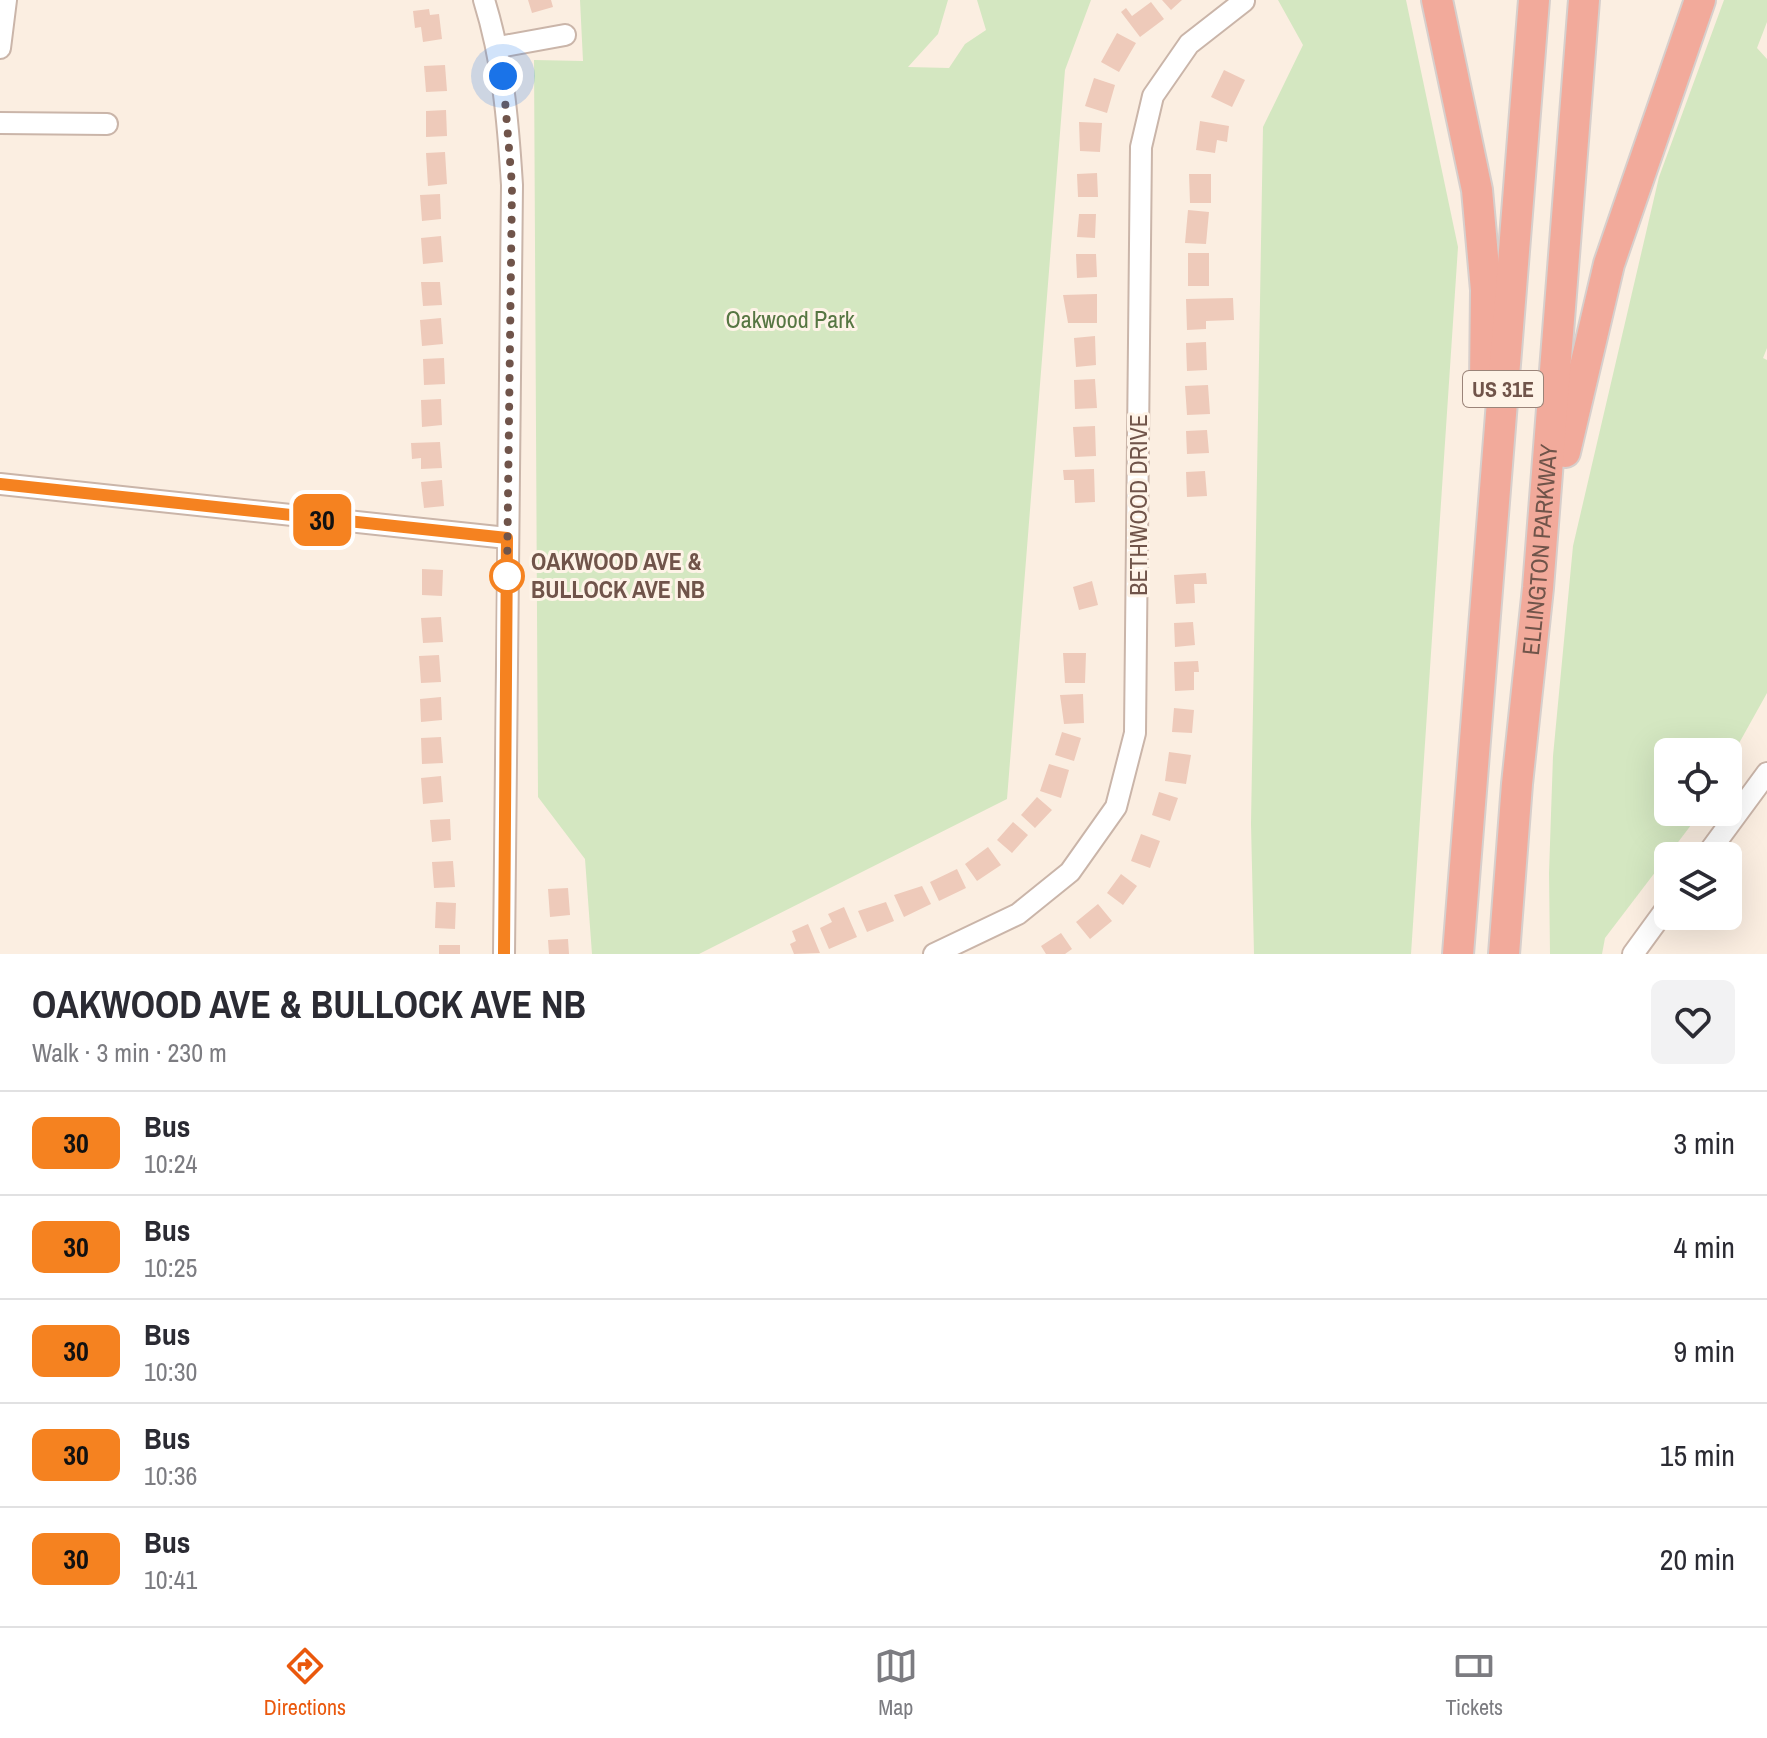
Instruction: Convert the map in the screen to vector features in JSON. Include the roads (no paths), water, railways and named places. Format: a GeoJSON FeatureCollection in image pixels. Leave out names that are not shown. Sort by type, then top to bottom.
{"type":"FeatureCollection","features":[{"type":"Feature","properties":{"kind":"highway"},"geometry":{"type":"LineString","coordinates":[[1437,0],[1477,190],[1486,290],[1473,777]]}},
{"type":"Feature","properties":{"kind":"highway","name":"ELLINGTON PARKWAY"},"geometry":{"type":"LineString","coordinates":[[1458,954],[1534,0]]}},
{"type":"Feature","properties":{"kind":"highway","name":"ELLINGTON PARKWAY"},"geometry":{"type":"LineString","coordinates":[[1504,954],[1517,784],[1538,588],[1584,0]]}},
{"type":"Feature","properties":{"kind":"highway"},"geometry":{"type":"LineString","coordinates":[[1538,588],[1575,401],[1609,264],[1700,0]]}},
{"type":"Feature","properties":{"kind":"street"},"geometry":{"type":"LineString","coordinates":[[0,48],[6,0]]}},
{"type":"Feature","properties":{"kind":"street"},"geometry":{"type":"LineString","coordinates":[[484,0],[499,47],[507,105],[512,185],[504,954]]}},
{"type":"Feature","properties":{"kind":"street","name":"BETHWOOD DRIVE"},"geometry":{"type":"LineString","coordinates":[[934,954],[1018,914],[1049,889],[1070,872],[1116,807],[1135,733],[1141,147],[1153,96],[1189,44],[1244,1]]}},
{"type":"Feature","properties":{"kind":"street"},"geometry":{"type":"LineString","coordinates":[[499,47],[565,35]]}},
{"type":"Feature","properties":{"kind":"street"},"geometry":{"type":"LineString","coordinates":[[0,123],[107,124]]}},
{"type":"Feature","properties":{"kind":"street"},"geometry":{"type":"LineString","coordinates":[[0,484],[507,538]]}},
{"type":"Feature","properties":{"kind":"street"},"geometry":{"type":"LineString","coordinates":[[1716,842],[1767,773]]}},
{"type":"Feature","properties":{"kind":"street"},"geometry":{"type":"LineString","coordinates":[[1633,954],[1654,925]]}},
{"type":"Feature","properties":{"kind":"place","name":"OAKWOOD AVE & BULLOCK AVE NB"},"geometry":{"type":"Point","coordinates":[507,576]}},
{"type":"Feature","properties":{"kind":"park label","name":"Oakwood Park"},"geometry":{"type":"Point","coordinates":[790,320]}}]}
